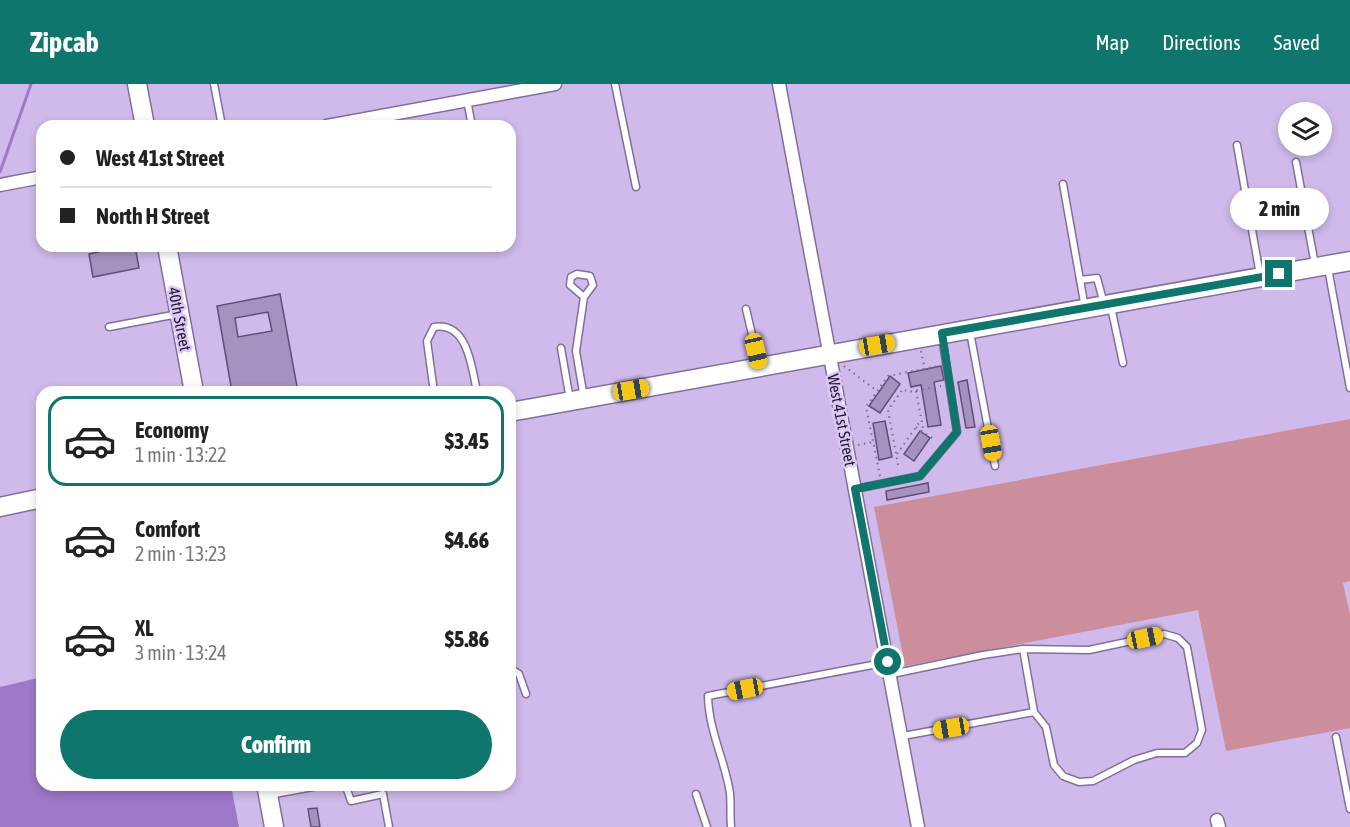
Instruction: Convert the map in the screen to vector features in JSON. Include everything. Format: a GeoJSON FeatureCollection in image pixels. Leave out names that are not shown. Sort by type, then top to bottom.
{"type":"FeatureCollection","features":[{"type":"Feature","properties":{"kind":"street"},"geometry":{"type":"LineString","coordinates":[[137,84],[144,120]]}},
{"type":"Feature","properties":{"kind":"street"},"geometry":{"type":"LineString","coordinates":[[359,120],[555,84]]}},
{"type":"Feature","properties":{"kind":"street","name":"West 41st Street"},"geometry":{"type":"LineString","coordinates":[[779,84],[903,736],[918,827]]}},
{"type":"Feature","properties":{"kind":"street"},"geometry":{"type":"LineString","coordinates":[[4,184],[36,178]]}},
{"type":"Feature","properties":{"kind":"street","name":"40th Street"},"geometry":{"type":"LineString","coordinates":[[168,252],[193,386]]}},
{"type":"Feature","properties":{"kind":"street"},"geometry":{"type":"LineString","coordinates":[[516,411],[1350,261]]}},
{"type":"Feature","properties":{"kind":"street"},"geometry":{"type":"LineString","coordinates":[[0,507],[36,499]]}},
{"type":"Feature","properties":{"kind":"street"},"geometry":{"type":"LineString","coordinates":[[267,791],[274,827]]}},
{"type":"Feature","properties":{"kind":"lane"},"geometry":{"type":"LineString","coordinates":[[214,84],[221,120]]}},
{"type":"Feature","properties":{"kind":"lane"},"geometry":{"type":"LineString","coordinates":[[615,84],[636,187]]}},
{"type":"Feature","properties":{"kind":"lane"},"geometry":{"type":"LineString","coordinates":[[467,100],[471,120]]}},
{"type":"Feature","properties":{"kind":"lane"},"geometry":{"type":"LineString","coordinates":[[1237,145],[1260,277]]}},
{"type":"Feature","properties":{"kind":"lane"},"geometry":{"type":"LineString","coordinates":[[1296,162],[1350,388]]}},
{"type":"Feature","properties":{"kind":"lane"},"geometry":{"type":"LineString","coordinates":[[1063,184],[1085,308]]}},
{"type":"Feature","properties":{"kind":"lane"},"geometry":{"type":"LineString","coordinates":[[1080,280],[1097,278],[1107,304],[1123,363]]}},
{"type":"Feature","properties":{"kind":"lane"},"geometry":{"type":"LineString","coordinates":[[577,399],[576,351],[584,297]]}},
{"type":"Feature","properties":{"kind":"lane"},"geometry":{"type":"LineString","coordinates":[[746,309],[759,366]]}},
{"type":"Feature","properties":{"kind":"lane"},"geometry":{"type":"LineString","coordinates":[[109,327],[179,313]]}},
{"type":"Feature","properties":{"kind":"lane"},"geometry":{"type":"LineString","coordinates":[[433,386],[428,341],[434,327],[440,326],[453,332],[466,345],[476,386]]}},
{"type":"Feature","properties":{"kind":"lane"},"geometry":{"type":"LineString","coordinates":[[969,329],[995,466]]}},
{"type":"Feature","properties":{"kind":"lane"},"geometry":{"type":"LineString","coordinates":[[855,489],[920,476],[957,432],[942,333]]}},
{"type":"Feature","properties":{"kind":"lane"},"geometry":{"type":"LineString","coordinates":[[561,348],[577,399]]}},
{"type":"Feature","properties":{"kind":"lane"},"geometry":{"type":"LineString","coordinates":[[891,674],[1023,650],[1089,650],[1164,634],[1178,638],[1187,647],[1203,730],[1197,743],[1185,753],[1157,753],[1134,760],[1093,781],[1079,782],[1063,776],[1053,765],[1046,727],[1034,712],[1023,650]]}},
{"type":"Feature","properties":{"kind":"lane"},"geometry":{"type":"LineString","coordinates":[[730,827],[730,793],[713,734],[708,696],[888,662]]}},
{"type":"Feature","properties":{"kind":"lane"},"geometry":{"type":"LineString","coordinates":[[516,672],[519,674],[526,694]]}},
{"type":"Feature","properties":{"kind":"lane"},"geometry":{"type":"LineString","coordinates":[[903,736],[1034,712]]}},
{"type":"Feature","properties":{"kind":"lane"},"geometry":{"type":"LineString","coordinates":[[1336,737],[1350,809]]}},
{"type":"Feature","properties":{"kind":"lane"},"geometry":{"type":"LineString","coordinates":[[347,791],[351,801],[383,794],[389,827]]}},
{"type":"Feature","properties":{"kind":"lane"},"geometry":{"type":"LineString","coordinates":[[696,794],[707,827]]}},
{"type":"Feature","properties":{"kind":"path"},"geometry":{"type":"LineString","coordinates":[[921,348],[925,369]]}},
{"type":"Feature","properties":{"kind":"path"},"geometry":{"type":"LineString","coordinates":[[881,483],[866,407],[888,376],[947,365]]}},
{"type":"Feature","properties":{"kind":"path"},"geometry":{"type":"LineString","coordinates":[[844,366],[877,391]]}},
{"type":"Feature","properties":{"kind":"path"},"geometry":{"type":"LineString","coordinates":[[898,465],[888,410],[903,389],[908,393],[950,384]]}},
{"type":"Feature","properties":{"kind":"path"},"geometry":{"type":"LineString","coordinates":[[916,391],[923,428]]}},
{"type":"Feature","properties":{"kind":"path"},"geometry":{"type":"LineString","coordinates":[[896,454],[921,420]]}},
{"type":"Feature","properties":{"kind":"path"},"geometry":{"type":"LineString","coordinates":[[916,427],[932,438]]}},
{"type":"Feature","properties":{"kind":"path"},"geometry":{"type":"LineString","coordinates":[[856,446],[873,442]]}},
{"type":"Feature","properties":{"kind":"shaded area"},"geometry":{"type":"Polygon","coordinates":[[[1350,419],[1350,581],[1343,583],[1350,614],[1350,728],[1226,751],[1198,610],[905,666],[874,507],[1350,419]]]}},
{"type":"Feature","properties":{"kind":"shaded area"},"geometry":{"type":"Polygon","coordinates":[[[36,678],[36,791],[232,791],[239,827],[0,827],[0,687],[36,678]]]}},
{"type":"Feature","properties":{"kind":"building"},"geometry":{"type":"Polygon","coordinates":[[[136,252],[139,268],[93,277],[89,254],[136,252]]]}},
{"type":"Feature","properties":{"kind":"building"},"geometry":{"type":"Polygon","coordinates":[[[280,294],[297,386],[231,386],[217,306],[280,294]],[[268,312],[235,318],[238,337],[272,331],[268,312]]]}},
{"type":"Feature","properties":{"kind":"building"},"geometry":{"type":"Polygon","coordinates":[[[941,366],[944,380],[934,382],[941,425],[928,427],[921,385],[911,387],[908,373],[941,366]]]}},
{"type":"Feature","properties":{"kind":"building"},"geometry":{"type":"Polygon","coordinates":[[[890,376],[900,384],[880,413],[869,406],[890,376]]]}},
{"type":"Feature","properties":{"kind":"building"},"geometry":{"type":"Polygon","coordinates":[[[967,380],[975,427],[966,428],[958,382],[967,380]]]}},
{"type":"Feature","properties":{"kind":"building"},"geometry":{"type":"Polygon","coordinates":[[[885,421],[892,457],[879,460],[873,423],[885,421]]]}},
{"type":"Feature","properties":{"kind":"building"},"geometry":{"type":"Polygon","coordinates":[[[920,431],[930,438],[914,461],[904,454],[920,431]]]}},
{"type":"Feature","properties":{"kind":"building"},"geometry":{"type":"Polygon","coordinates":[[[928,483],[929,492],[887,500],[886,491],[928,483]]]}},
{"type":"Feature","properties":{"kind":"building"},"geometry":{"type":"Polygon","coordinates":[[[317,808],[320,827],[311,827],[308,809],[317,808]]]}},
{"type":"Feature","properties":{"kind":"waterway"},"geometry":{"type":"LineString","coordinates":[[0,172],[31,84]]}},
{"type":"Feature","properties":{"kind":"route"},"geometry":{"type":"LineString","coordinates":[[888,662],[855,489],[920,476],[957,432],[942,333],[1279,274]]}}]}
